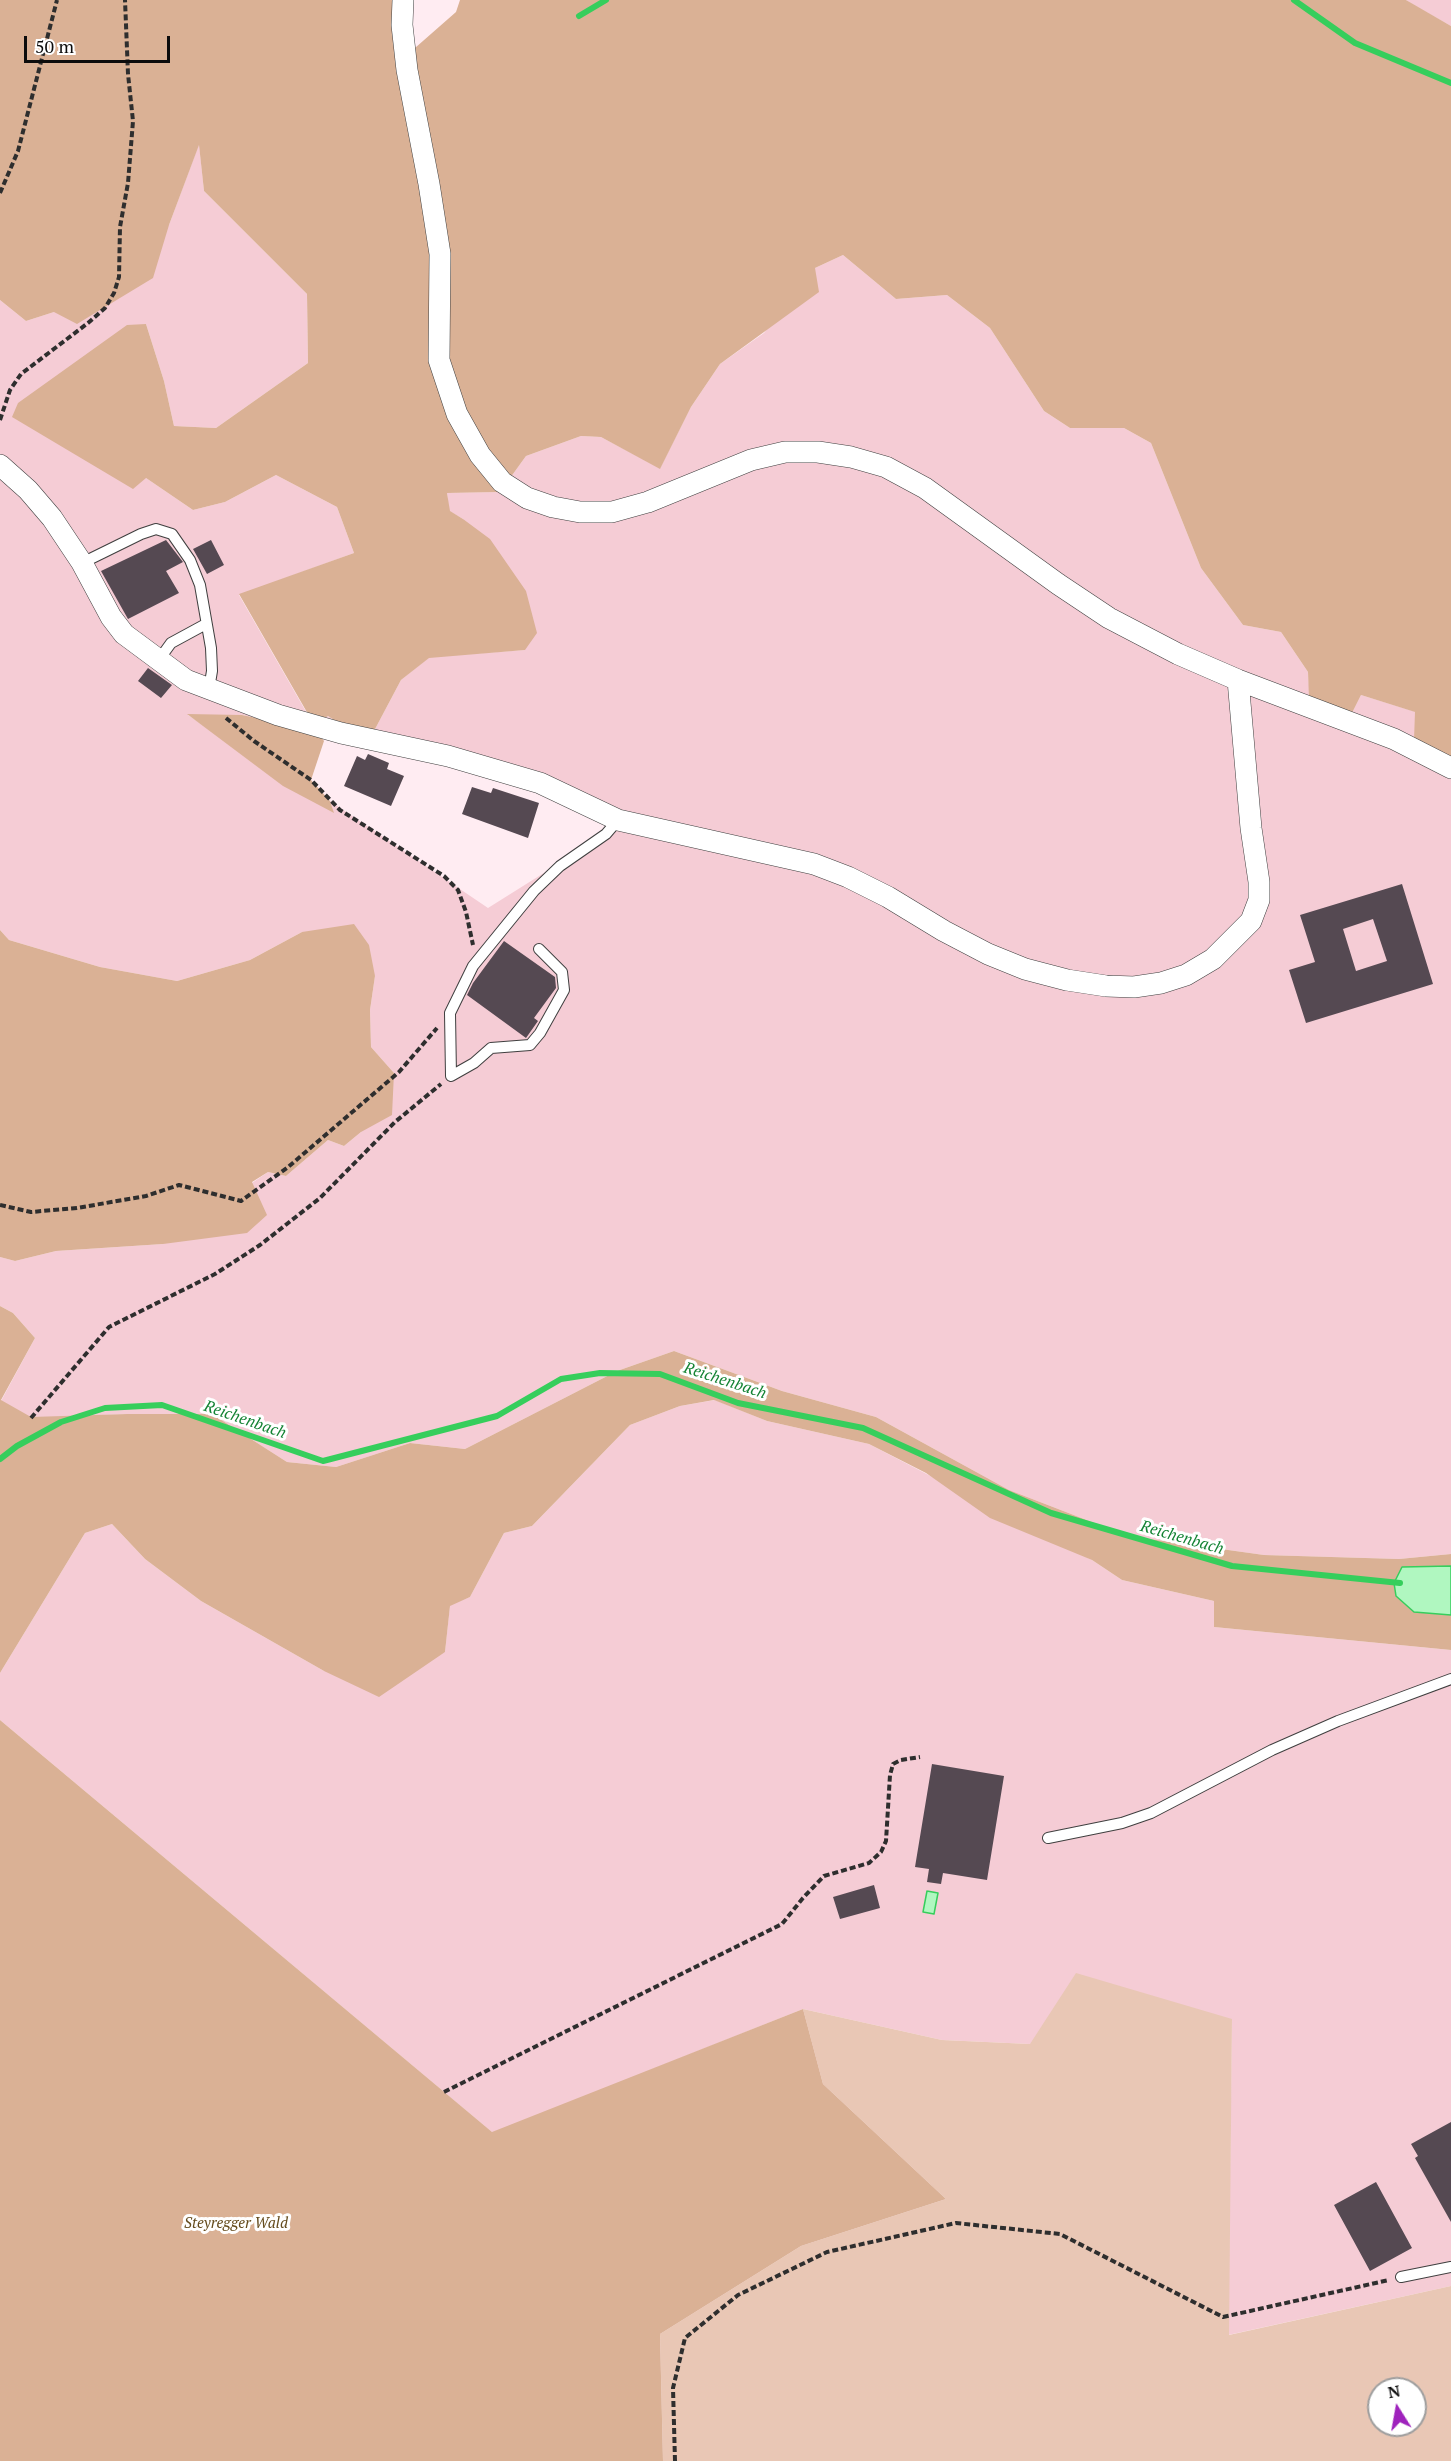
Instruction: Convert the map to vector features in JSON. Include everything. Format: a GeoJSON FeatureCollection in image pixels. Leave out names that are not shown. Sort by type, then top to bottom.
{"type":"FeatureCollection","features":[{"type":"Feature","properties":{"kind":"street"},"geometry":{"type":"LineString","coordinates":[[403,0],[402,24],[407,70],[440,254],[439,360],[457,414],[480,455],[502,483],[527,498],[553,507],[580,512],[612,512],[648,502],[751,460],[785,452],[818,452],[851,457],[886,467],[925,488],[1109,618],[1179,654],[1238,680],[1394,739],[1451,768]]}},
{"type":"Feature","properties":{"kind":"street"},"geometry":{"type":"LineString","coordinates":[[0,465],[28,490],[52,519],[82,563],[111,617],[124,634],[186,680],[278,715],[341,733],[448,756],[530,780],[618,820],[814,864],[868,887],[988,954],[1025,969],[1066,980],[1106,986],[1134,987],[1161,983],[1186,975],[1213,959],[1251,921],[1258,900],[1259,882],[1251,828],[1238,680]]}},
{"type":"Feature","properties":{"kind":"lane"},"geometry":{"type":"LineString","coordinates":[[82,563],[156,529],[172,534],[190,560],[200,585],[211,648],[212,671],[209,689]]}},
{"type":"Feature","properties":{"kind":"lane"},"geometry":{"type":"LineString","coordinates":[[158,661],[171,643],[206,624]]}},
{"type":"Feature","properties":{"kind":"lane"},"geometry":{"type":"LineString","coordinates":[[538,949],[562,972],[564,990],[540,1033],[530,1045],[491,1048],[474,1063],[451,1076],[450,1013],[475,964],[534,891],[560,866],[606,834],[618,820]]}},
{"type":"Feature","properties":{"kind":"lane"},"geometry":{"type":"LineString","coordinates":[[1048,1838],[1122,1823],[1151,1813],[1272,1750],[1338,1721],[1451,1679]]}},
{"type":"Feature","properties":{"kind":"lane"},"geometry":{"type":"LineString","coordinates":[[1401,2277],[1451,2267]]}},
{"type":"Feature","properties":{"kind":"path"},"geometry":{"type":"LineString","coordinates":[[0,193],[18,151],[57,0]]}},
{"type":"Feature","properties":{"kind":"path"},"geometry":{"type":"LineString","coordinates":[[0,420],[10,390],[21,374],[105,308],[114,293],[119,277],[120,227],[128,183],[133,121],[128,74],[125,0]]}},
{"type":"Feature","properties":{"kind":"path"},"geometry":{"type":"LineString","coordinates":[[223,715],[254,741],[311,780],[340,810],[444,876],[458,890],[466,912],[475,964]]}},
{"type":"Feature","properties":{"kind":"path"},"geometry":{"type":"LineString","coordinates":[[0,1205],[31,1212],[77,1208],[146,1196],[179,1185],[241,1201],[287,1168],[399,1072],[450,1013]]}},
{"type":"Feature","properties":{"kind":"path"},"geometry":{"type":"LineString","coordinates":[[31,1418],[109,1327],[215,1274],[260,1245],[320,1198],[395,1122],[451,1076]]}},
{"type":"Feature","properties":{"kind":"path"},"geometry":{"type":"LineString","coordinates":[[444,2092],[782,1924],[824,1876],[869,1863],[881,1852],[886,1840],[890,1775],[893,1764],[901,1760],[921,1757]]}},
{"type":"Feature","properties":{"kind":"path"},"geometry":{"type":"LineString","coordinates":[[675,2461],[673,2388],[685,2338],[738,2295],[826,2252],[956,2223],[1060,2234],[1223,2317],[1401,2277]]}},
{"type":"Feature","properties":{"kind":"shaded area"},"geometry":{"type":"Polygon","coordinates":[[[1406,0],[1451,0],[1451,26],[1415,6],[1406,0]]]}},
{"type":"Feature","properties":{"kind":"shaded area"},"geometry":{"type":"Polygon","coordinates":[[[199,144],[204,191],[307,294],[308,363],[216,428],[174,426],[164,381],[146,324],[146,478],[193,510],[225,502],[276,475],[337,507],[354,553],[239,595],[312,722],[309,729],[242,715],[188,715],[333,812],[330,801],[488,908],[606,834],[612,821],[598,810],[313,725],[328,716],[346,728],[374,731],[401,680],[429,657],[525,650],[463,519],[449,511],[447,493],[500,492],[526,456],[581,436],[601,437],[660,468],[691,407],[720,364],[764,333],[815,268],[843,255],[896,299],[947,295],[990,328],[1044,411],[1070,428],[1124,428],[1151,443],[1201,568],[1243,625],[1281,632],[1308,672],[1310,699],[1351,715],[1361,695],[1416,712],[1451,759],[1451,1554],[1399,1559],[1264,1555],[1128,1536],[1009,1490],[876,1417],[782,1391],[674,1351],[617,1371],[465,1449],[410,1443],[336,1467],[287,1462],[212,1414],[127,1414],[31,1418],[1,1401],[35,1338],[13,1313],[0,1306],[0,1257],[15,1261],[56,1251],[163,1244],[268,1172],[286,1176],[328,1140],[344,1146],[361,1132],[394,1073],[371,1047],[370,1010],[375,976],[302,932],[250,960],[177,981],[100,967],[9,940],[0,930],[0,300],[26,321],[54,312],[169,225],[199,144]]]}},
{"type":"Feature","properties":{"kind":"shaded area"},"geometry":{"type":"Polygon","coordinates":[[[715,1400],[767,1421],[869,1444],[1092,1560],[1122,1580],[1214,1601],[1214,1627],[1451,1650],[1451,2286],[1228,2335],[1232,2019],[1030,2044],[942,2040],[803,2009],[493,2133],[0,1720],[0,1673],[85,1533],[112,1524],[145,1559],[201,1601],[324,1671],[445,1652],[450,1605],[470,1597],[504,1533],[532,1526],[630,1425],[680,1406],[715,1400]]]}},
{"type":"Feature","properties":{"kind":"shaded area"},"geometry":{"type":"Polygon","coordinates":[[[1451,1566],[1451,1615],[1414,1612],[1396,1596],[1394,1583],[1402,1567],[1451,1566]]]}},
{"type":"Feature","properties":{"kind":"shaded area"},"geometry":{"type":"Polygon","coordinates":[[[927,1891],[938,1893],[934,1914],[923,1912],[927,1891]]]}},
{"type":"Feature","properties":{"kind":"shaded area"},"geometry":{"type":"Polygon","coordinates":[[[1076,1973],[1232,2019],[1229,2335],[1451,2286],[1451,2461],[663,2461],[660,2334],[801,2246],[946,2199],[823,2084],[803,2009],[942,2040],[1030,2044],[1076,1973]]]}},
{"type":"Feature","properties":{"kind":"green space"},"geometry":{"type":"Polygon","coordinates":[[[0,0],[398,0],[399,62],[456,12],[460,0],[1406,0],[1451,26],[1451,759],[1414,740],[1415,712],[1361,695],[1351,715],[1309,699],[1308,672],[1281,632],[1243,625],[1201,568],[1151,443],[1124,428],[1070,428],[1044,411],[990,328],[947,295],[896,299],[843,255],[815,268],[819,292],[720,364],[691,407],[660,469],[601,437],[581,436],[526,456],[500,492],[447,493],[450,511],[490,539],[526,591],[537,633],[525,650],[429,658],[401,680],[374,731],[346,728],[328,716],[313,725],[324,741],[311,780],[330,801],[334,813],[283,786],[187,714],[242,715],[310,729],[312,721],[239,594],[354,553],[337,507],[276,475],[225,502],[193,510],[146,478],[133,489],[12,417],[18,403],[127,325],[146,324],[164,381],[174,426],[216,428],[308,363],[307,294],[204,191],[199,145],[169,225],[153,278],[77,324],[54,312],[26,321],[0,300],[0,0]]]}},
{"type":"Feature","properties":{"kind":"green space"},"geometry":{"type":"Polygon","coordinates":[[[354,924],[369,945],[375,976],[370,1010],[371,1047],[394,1073],[392,1115],[361,1132],[344,1146],[328,1140],[286,1176],[268,1172],[252,1182],[267,1215],[247,1233],[163,1244],[56,1251],[15,1261],[0,1257],[0,930],[9,940],[100,967],[177,981],[250,960],[302,932],[354,924]]]}},
{"type":"Feature","properties":{"kind":"green space"},"geometry":{"type":"Polygon","coordinates":[[[0,1306],[13,1313],[35,1338],[1,1400],[31,1417],[212,1414],[287,1462],[336,1467],[410,1443],[465,1449],[617,1371],[674,1351],[782,1391],[876,1417],[1009,1490],[1128,1536],[1264,1555],[1399,1559],[1451,1554],[1451,1650],[1214,1627],[1214,1601],[1122,1580],[1092,1560],[990,1518],[926,1473],[869,1444],[767,1421],[714,1400],[680,1406],[630,1425],[532,1526],[504,1533],[470,1597],[450,1606],[445,1652],[379,1697],[324,1671],[201,1601],[145,1559],[112,1524],[85,1533],[0,1673],[0,1306]]]}},
{"type":"Feature","properties":{"kind":"green space","name":"Steyregger Wald"},"geometry":{"type":"Polygon","coordinates":[[[0,1720],[492,2132],[803,2009],[823,2084],[946,2199],[801,2246],[660,2334],[663,2461],[0,2461],[0,1720]]]}},
{"type":"Feature","properties":{"kind":"building"},"geometry":{"type":"Polygon","coordinates":[[[166,540],[183,562],[166,571],[179,593],[128,619],[101,571],[166,540]]]}},
{"type":"Feature","properties":{"kind":"building"},"geometry":{"type":"Polygon","coordinates":[[[211,540],[224,565],[207,574],[193,549],[211,540]]]}},
{"type":"Feature","properties":{"kind":"building"},"geometry":{"type":"Polygon","coordinates":[[[148,668],[172,685],[161,698],[138,681],[148,668]]]}},
{"type":"Feature","properties":{"kind":"building"},"geometry":{"type":"Polygon","coordinates":[[[368,754],[389,763],[387,769],[404,776],[391,806],[344,786],[357,756],[365,760],[368,754]]]}},
{"type":"Feature","properties":{"kind":"building"},"geometry":{"type":"Polygon","coordinates":[[[472,787],[491,793],[493,788],[539,803],[528,838],[462,814],[472,787]]]}},
{"type":"Feature","properties":{"kind":"building"},"geometry":{"type":"Polygon","coordinates":[[[1402,884],[1433,984],[1306,1023],[1289,970],[1315,962],[1300,915],[1402,884]],[[1373,919],[1343,929],[1356,971],[1387,961],[1373,919]]]}},
{"type":"Feature","properties":{"kind":"building"},"geometry":{"type":"Polygon","coordinates":[[[504,941],[555,977],[556,988],[534,1018],[538,1021],[526,1038],[467,995],[473,983],[504,941]]]}},
{"type":"Feature","properties":{"kind":"building"},"geometry":{"type":"Polygon","coordinates":[[[932,1764],[1004,1776],[987,1880],[943,1873],[941,1884],[927,1882],[929,1869],[915,1867],[932,1764]]]}},
{"type":"Feature","properties":{"kind":"building"},"geometry":{"type":"Polygon","coordinates":[[[874,1885],[880,1908],[840,1919],[833,1897],[874,1885]]]}},
{"type":"Feature","properties":{"kind":"building"},"geometry":{"type":"Polygon","coordinates":[[[1451,2122],[1451,2222],[1415,2158],[1418,2156],[1411,2144],[1451,2122]]]}},
{"type":"Feature","properties":{"kind":"building"},"geometry":{"type":"Polygon","coordinates":[[[1376,2182],[1412,2248],[1370,2271],[1334,2205],[1376,2182]]]}},
{"type":"Feature","properties":{"kind":"waterway"},"geometry":{"type":"LineString","coordinates":[[579,16],[606,0]]}},
{"type":"Feature","properties":{"kind":"waterway"},"geometry":{"type":"LineString","coordinates":[[1294,0],[1355,43],[1451,83]]}},
{"type":"Feature","properties":{"kind":"waterway","name":"Reichenbach"},"geometry":{"type":"LineString","coordinates":[[0,1459],[17,1446],[61,1422],[105,1408],[162,1405],[323,1461],[497,1416],[561,1379],[600,1373],[660,1374],[738,1403],[863,1428],[1051,1513],[1232,1566],[1400,1583]]}}]}
